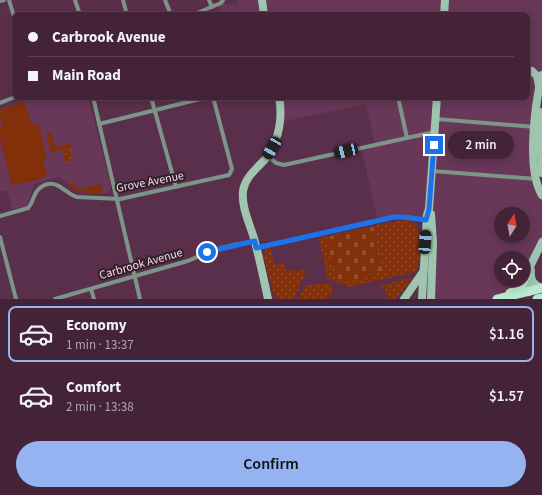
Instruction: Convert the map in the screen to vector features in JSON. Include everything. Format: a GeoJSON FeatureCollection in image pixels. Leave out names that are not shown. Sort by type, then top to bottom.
{"type":"FeatureCollection","features":[{"type":"Feature","properties":{"kind":"main road"},"geometry":{"type":"LineString","coordinates":[[495,299],[518,290],[520,287]]}},
{"type":"Feature","properties":{"kind":"main road"},"geometry":{"type":"LineString","coordinates":[[495,299],[542,288]]}},
{"type":"Feature","properties":{"kind":"main road"},"geometry":{"type":"LineString","coordinates":[[529,292],[534,295],[542,294]]}},
{"type":"Feature","properties":{"kind":"main road"},"geometry":{"type":"LineString","coordinates":[[537,299],[542,298]]}},
{"type":"Feature","properties":{"kind":"street"},"geometry":{"type":"LineString","coordinates":[[0,1],[4,0]]}},
{"type":"Feature","properties":{"kind":"street"},"geometry":{"type":"LineString","coordinates":[[9,0],[13,12]]}},
{"type":"Feature","properties":{"kind":"street"},"geometry":{"type":"LineString","coordinates":[[75,0],[79,12]]}},
{"type":"Feature","properties":{"kind":"street"},"geometry":{"type":"LineString","coordinates":[[123,0],[126,12]]}},
{"type":"Feature","properties":{"kind":"street"},"geometry":{"type":"LineString","coordinates":[[165,0],[170,12]]}},
{"type":"Feature","properties":{"kind":"street"},"geometry":{"type":"LineString","coordinates":[[209,0],[212,7]]}},
{"type":"Feature","properties":{"kind":"street"},"geometry":{"type":"LineString","coordinates":[[200,12],[221,3],[223,0]]}},
{"type":"Feature","properties":{"kind":"street"},"geometry":{"type":"LineString","coordinates":[[258,0],[260,12]]}},
{"type":"Feature","properties":{"kind":"street"},"geometry":{"type":"LineString","coordinates":[[262,0],[264,12]]}},
{"type":"Feature","properties":{"kind":"street"},"geometry":{"type":"LineString","coordinates":[[444,12],[445,0]]}},
{"type":"Feature","properties":{"kind":"street"},"geometry":{"type":"LineString","coordinates":[[530,71],[542,72]]}},
{"type":"Feature","properties":{"kind":"street"},"geometry":{"type":"LineString","coordinates":[[530,72],[536,76],[539,86]]}},
{"type":"Feature","properties":{"kind":"street"},"geometry":{"type":"LineString","coordinates":[[537,128],[535,113],[542,75]]}},
{"type":"Feature","properties":{"kind":"street"},"geometry":{"type":"LineString","coordinates":[[0,103],[12,98]]}},
{"type":"Feature","properties":{"kind":"street"},"geometry":{"type":"LineString","coordinates":[[94,100],[140,299]]}},
{"type":"Feature","properties":{"kind":"street"},"geometry":{"type":"LineString","coordinates":[[152,100],[176,187]]}},
{"type":"Feature","properties":{"kind":"street"},"geometry":{"type":"LineString","coordinates":[[100,124],[196,100]]}},
{"type":"Feature","properties":{"kind":"street","name":"Grove Avenue"},"geometry":{"type":"LineString","coordinates":[[0,216],[22,211],[28,208],[35,193],[44,185],[58,185],[71,195],[77,197],[116,199],[227,176],[231,173],[232,168],[214,100]]}},
{"type":"Feature","properties":{"kind":"street"},"geometry":{"type":"LineString","coordinates":[[268,299],[256,244],[244,204],[244,190],[248,179],[268,156],[275,141],[279,128],[279,100]]}},
{"type":"Feature","properties":{"kind":"street"},"geometry":{"type":"LineString","coordinates":[[399,100],[406,138]]}},
{"type":"Feature","properties":{"kind":"street"},"geometry":{"type":"LineString","coordinates":[[422,299],[437,100]]}},
{"type":"Feature","properties":{"kind":"street"},"geometry":{"type":"LineString","coordinates":[[542,112],[537,128],[534,148],[540,175],[539,190],[542,195]]}},
{"type":"Feature","properties":{"kind":"street"},"geometry":{"type":"LineString","coordinates":[[436,119],[537,128]]}},
{"type":"Feature","properties":{"kind":"street"},"geometry":{"type":"LineString","coordinates":[[268,156],[276,163],[284,165],[434,132]]}},
{"type":"Feature","properties":{"kind":"street"},"geometry":{"type":"LineString","coordinates":[[432,170],[540,175]]}},
{"type":"Feature","properties":{"kind":"street","name":"Carbrook Avenue"},"geometry":{"type":"LineString","coordinates":[[55,299],[193,260],[207,252],[394,217],[429,221]]}},
{"type":"Feature","properties":{"kind":"street"},"geometry":{"type":"LineString","coordinates":[[429,221],[433,243],[431,299]]}},
{"type":"Feature","properties":{"kind":"street"},"geometry":{"type":"LineString","coordinates":[[0,237],[16,299]]}},
{"type":"Feature","properties":{"kind":"street"},"geometry":{"type":"LineString","coordinates":[[530,268],[542,242]]}},
{"type":"Feature","properties":{"kind":"street"},"geometry":{"type":"LineString","coordinates":[[0,262],[6,260]]}},
{"type":"Feature","properties":{"kind":"street"},"geometry":{"type":"LineString","coordinates":[[404,299],[424,270]]}},
{"type":"Feature","properties":{"kind":"street"},"geometry":{"type":"LineString","coordinates":[[530,275],[531,280],[535,285],[542,288]]}},
{"type":"Feature","properties":{"kind":"street"},"geometry":{"type":"LineString","coordinates":[[527,287],[529,292]]}},
{"type":"Feature","properties":{"kind":"street"},"geometry":{"type":"LineString","coordinates":[[91,289],[94,299]]}},
{"type":"Feature","properties":{"kind":"shaded area"},"geometry":{"type":"Polygon","coordinates":[[[223,0],[226,4],[238,5],[237,0],[542,0],[542,75],[534,137],[542,195],[542,242],[530,270],[530,251],[494,251],[494,287],[515,287],[497,299],[422,299],[426,220],[404,217],[378,220],[361,148],[375,144],[366,104],[280,122],[279,100],[530,100],[530,12],[219,12],[217,5],[223,0]]]}},
{"type":"Feature","properties":{"kind":"shaded area"},"geometry":{"type":"Polygon","coordinates":[[[24,100],[89,100],[111,187],[109,192],[104,194],[82,193],[74,190],[59,177],[34,184],[27,206],[12,209],[7,190],[0,192],[0,109],[24,100]]]}},
{"type":"Feature","properties":{"kind":"green space"},"geometry":{"type":"Polygon","coordinates":[[[24,101],[32,125],[38,123],[47,158],[43,159],[47,175],[42,179],[12,185],[0,138],[0,126],[3,125],[0,117],[0,110],[24,101]]]}},
{"type":"Feature","properties":{"kind":"green space"},"geometry":{"type":"Polygon","coordinates":[[[51,132],[55,147],[70,143],[71,147],[51,152],[46,134],[51,132]]]}},
{"type":"Feature","properties":{"kind":"green space"},"geometry":{"type":"Polygon","coordinates":[[[71,147],[71,161],[65,163],[62,150],[71,147]]]}},
{"type":"Feature","properties":{"kind":"green space"},"geometry":{"type":"Polygon","coordinates":[[[75,183],[78,190],[101,184],[103,194],[80,192],[68,185],[75,183]]]}},
{"type":"Feature","properties":{"kind":"green space"},"geometry":{"type":"Polygon","coordinates":[[[401,220],[413,221],[420,234],[418,269],[411,273],[349,287],[327,278],[319,238],[401,220]]]}},
{"type":"Feature","properties":{"kind":"green space"},"geometry":{"type":"Polygon","coordinates":[[[374,227],[382,270],[346,284],[338,279],[334,272],[326,237],[374,227]]]}},
{"type":"Feature","properties":{"kind":"green space"},"geometry":{"type":"Polygon","coordinates":[[[271,248],[274,265],[284,263],[286,271],[294,269],[295,271],[307,269],[294,299],[279,299],[274,295],[263,255],[266,249],[271,248]]]}},
{"type":"Feature","properties":{"kind":"green space"},"geometry":{"type":"Polygon","coordinates":[[[413,277],[396,299],[387,299],[387,295],[385,296],[386,289],[381,288],[380,286],[413,277]]]}},
{"type":"Feature","properties":{"kind":"green space"},"geometry":{"type":"Polygon","coordinates":[[[323,283],[332,284],[333,296],[328,296],[329,299],[298,299],[305,286],[323,283]]]}},
{"type":"Feature","properties":{"kind":"route"},"geometry":{"type":"LineString","coordinates":[[207,252],[255,241],[256,248],[394,217],[420,218],[426,220],[429,209],[434,145]]}}]}
